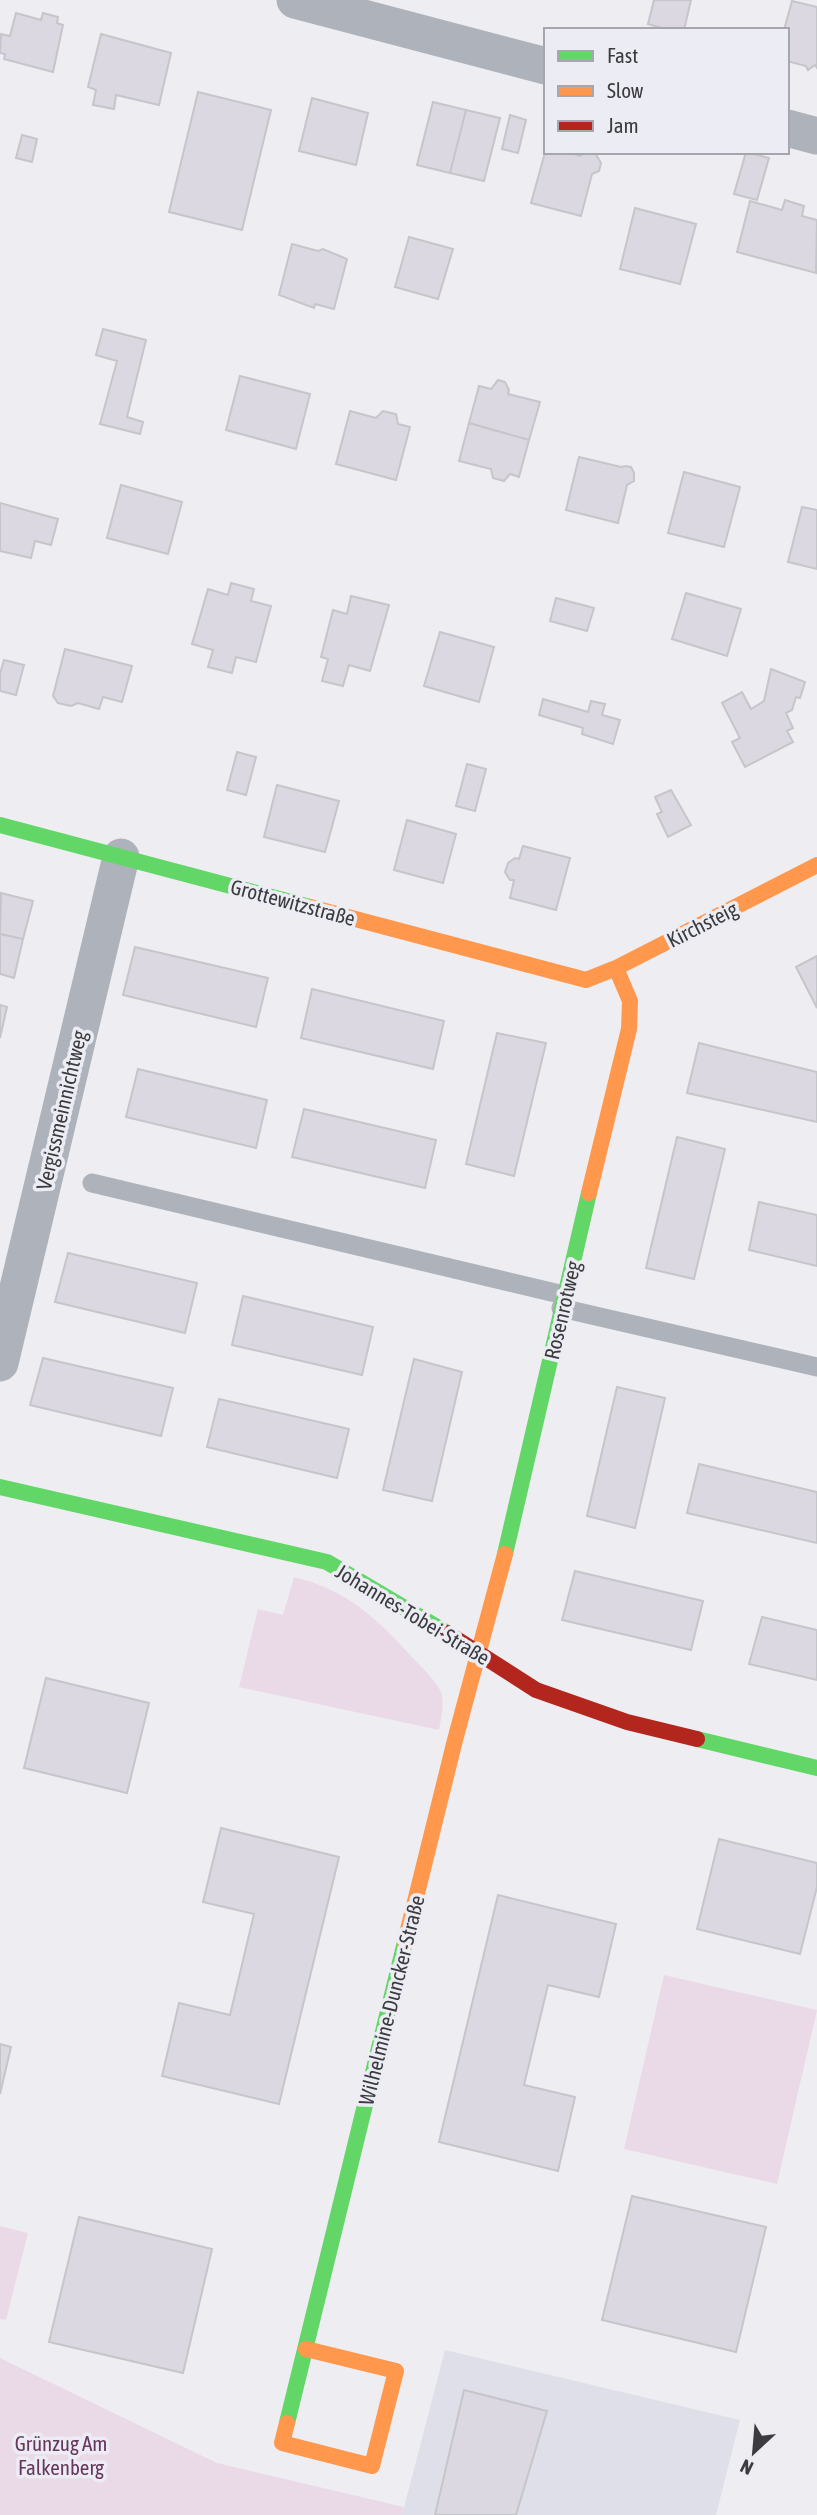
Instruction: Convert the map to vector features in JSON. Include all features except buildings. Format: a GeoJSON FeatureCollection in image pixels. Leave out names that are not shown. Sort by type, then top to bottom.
{"type":"FeatureCollection","features":[{"type":"Feature","properties":{"kind":"street"},"geometry":{"type":"LineString","coordinates":[[295,0],[544,65]]}},
{"type":"Feature","properties":{"kind":"street"},"geometry":{"type":"LineString","coordinates":[[789,129],[817,136]]}},
{"type":"Feature","properties":{"kind":"street","name":"Grottewitzstraße"},"geometry":{"type":"LineString","coordinates":[[0,825],[586,980]]}},
{"type":"Feature","properties":{"kind":"street","name":"Vergissmeinnichtweg"},"geometry":{"type":"LineString","coordinates":[[0,1363],[121,857]]}},
{"type":"Feature","properties":{"kind":"street","name":"Kirchsteig"},"geometry":{"type":"LineString","coordinates":[[586,980],[616,968],[817,864]]}},
{"type":"Feature","properties":{"kind":"street","name":"Rosenrotweg"},"geometry":{"type":"LineString","coordinates":[[480,1652],[508,1545],[563,1301],[629,1029],[630,1001],[616,968]]}},
{"type":"Feature","properties":{"kind":"street","name":"Johannes-Tobei-Straße"},"geometry":{"type":"LineString","coordinates":[[0,1487],[327,1562],[480,1652],[536,1690],[627,1722],[817,1768]]}},
{"type":"Feature","properties":{"kind":"street","name":"Wilhelmine-Duncker-Straße"},"geometry":{"type":"LineString","coordinates":[[306,2348],[396,2371],[372,2466],[282,2443],[449,1763],[480,1652]]}},
{"type":"Feature","properties":{"kind":"lane"},"geometry":{"type":"LineString","coordinates":[[92,1183],[817,1367]]}},
{"type":"Feature","properties":{"kind":"shaded area"},"geometry":{"type":"Polygon","coordinates":[[[445,2350],[740,2420],[716,2515],[402,2515],[445,2350]]]}},
{"type":"Feature","properties":{"kind":"green space"},"geometry":{"type":"Polygon","coordinates":[[[294,1577],[346,1598],[374,1618],[400,1644],[432,1678],[441,1692],[443,1706],[439,1730],[239,1687],[258,1609],[283,1615],[294,1577]]]}},
{"type":"Feature","properties":{"kind":"green space"},"geometry":{"type":"Polygon","coordinates":[[[664,1975],[817,2010],[777,2184],[624,2149],[664,1975]]]}},
{"type":"Feature","properties":{"kind":"green space"},"geometry":{"type":"Polygon","coordinates":[[[0,2226],[28,2233],[6,2320],[0,2319],[0,2226]]]}},
{"type":"Feature","properties":{"kind":"green space","name":"Grünzug Am Falkenberg"},"geometry":{"type":"Polygon","coordinates":[[[0,2358],[217,2463],[404,2507],[402,2515],[0,2515],[0,2358]]]}},
{"type":"Feature","properties":{"kind":"traffic: fast"},"geometry":{"type":"LineString","coordinates":[[0,825],[310,907]]}},
{"type":"Feature","properties":{"kind":"traffic: fast"},"geometry":{"type":"LineString","coordinates":[[505,1554],[589,1193]]}},
{"type":"Feature","properties":{"kind":"traffic: fast"},"geometry":{"type":"LineString","coordinates":[[0,1487],[327,1562],[447,1633]]}},
{"type":"Feature","properties":{"kind":"traffic: fast"},"geometry":{"type":"LineString","coordinates":[[697,1739],[817,1768]]}},
{"type":"Feature","properties":{"kind":"traffic: fast"},"geometry":{"type":"LineString","coordinates":[[287,2423],[405,1942]]}},
{"type":"Feature","properties":{"kind":"traffic: slow"},"geometry":{"type":"LineString","coordinates":[[310,907],[586,980],[616,968],[817,865]]}},
{"type":"Feature","properties":{"kind":"traffic: slow"},"geometry":{"type":"LineString","coordinates":[[589,1193],[629,1029],[630,1001],[616,968]]}},
{"type":"Feature","properties":{"kind":"traffic: slow"},"geometry":{"type":"LineString","coordinates":[[405,1942],[505,1554]]}},
{"type":"Feature","properties":{"kind":"traffic: slow"},"geometry":{"type":"LineString","coordinates":[[287,2423],[282,2443],[372,2466],[396,2371],[306,2349]]}},
{"type":"Feature","properties":{"kind":"traffic: jam"},"geometry":{"type":"LineString","coordinates":[[447,1633],[536,1690],[627,1722],[697,1739]]}}]}
